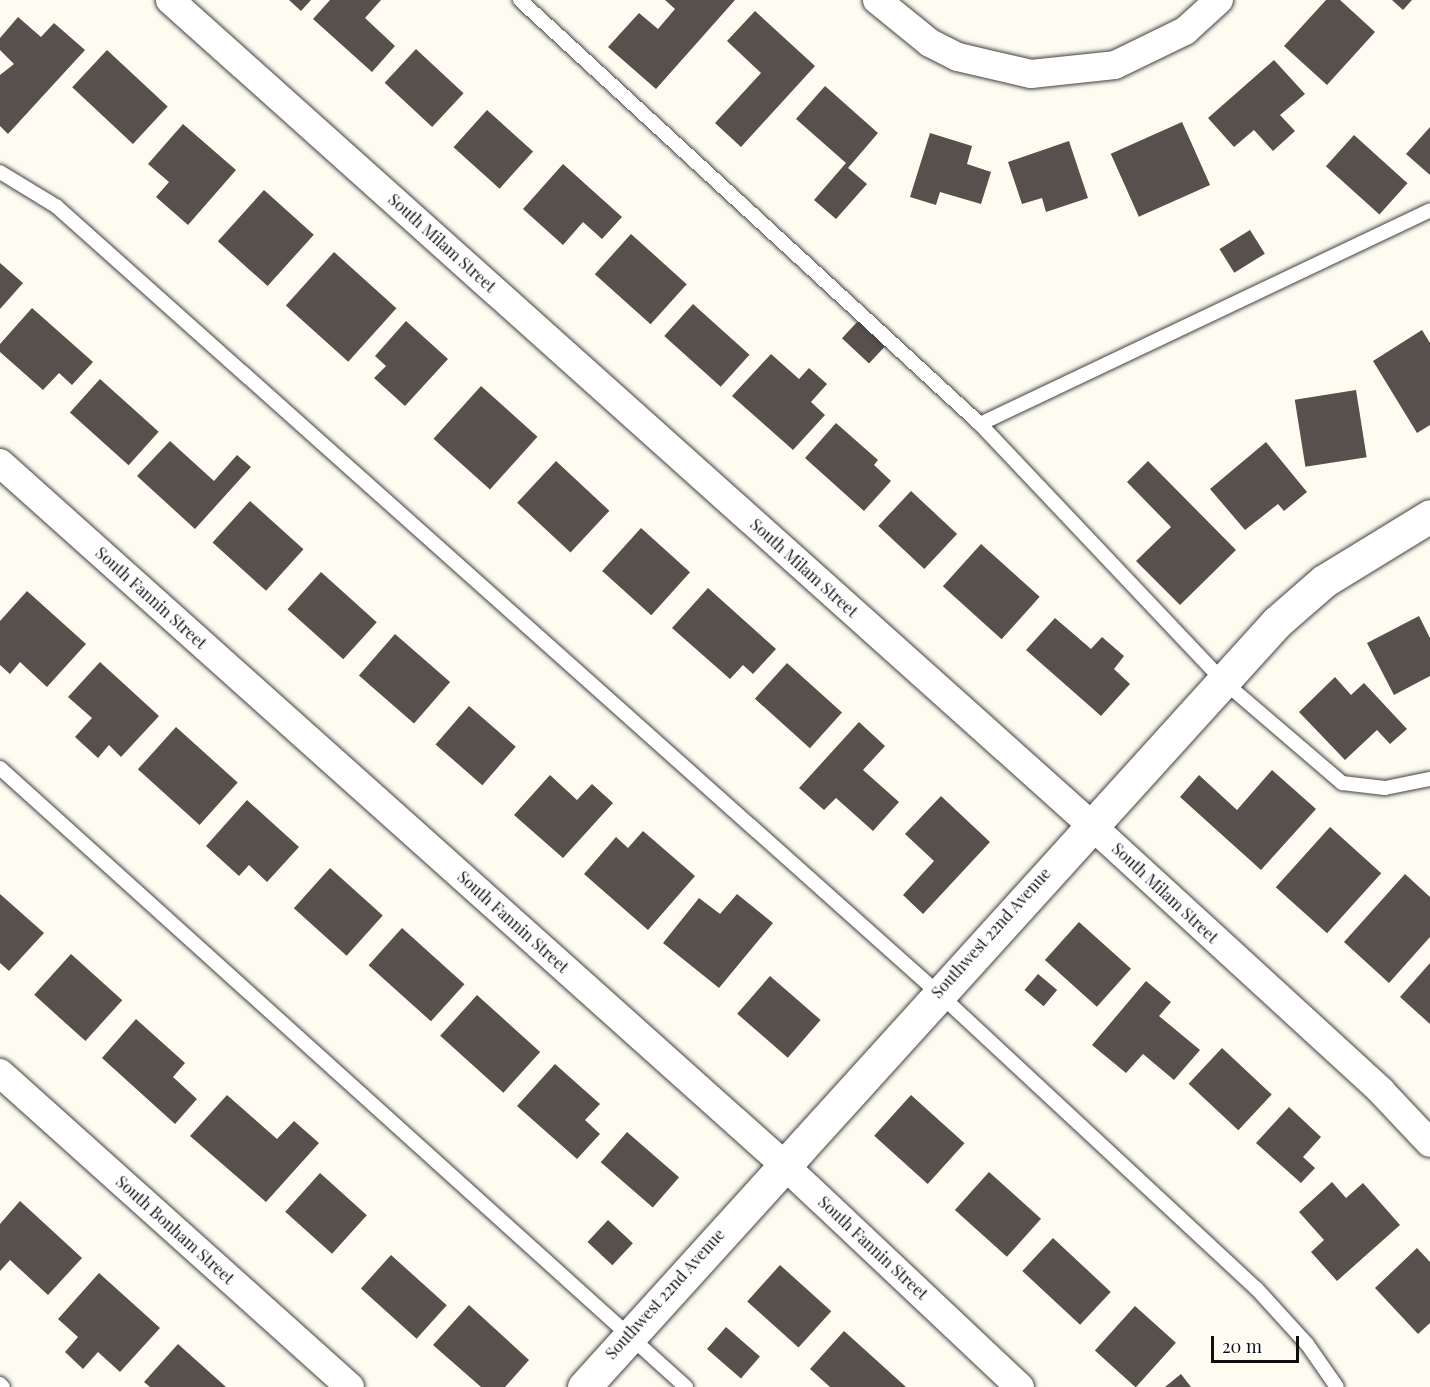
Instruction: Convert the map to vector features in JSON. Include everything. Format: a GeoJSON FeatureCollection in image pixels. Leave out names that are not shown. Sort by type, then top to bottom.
{"type":"FeatureCollection","features":[{"type":"Feature","properties":{"kind":"street","name":"South Milam Street"},"geometry":{"type":"LineString","coordinates":[[170,0],[1090,824],[1381,1091],[1430,1143]]}},
{"type":"Feature","properties":{"kind":"street"},"geometry":{"type":"LineString","coordinates":[[877,0],[930,43],[958,57],[1031,74],[1115,65],[1185,31],[1219,0]]}},
{"type":"Feature","properties":{"kind":"street","name":"South Fannin Street"},"geometry":{"type":"LineString","coordinates":[[0,463],[782,1163],[1020,1387]]}},
{"type":"Feature","properties":{"kind":"street","name":"Southwest 22nd Avenue"},"geometry":{"type":"LineString","coordinates":[[584,1387],[782,1163],[1277,622],[1324,581],[1430,516]]}},
{"type":"Feature","properties":{"kind":"street","name":"South Bonham Street"},"geometry":{"type":"LineString","coordinates":[[0,1072],[350,1387]]}},
{"type":"Feature","properties":{"kind":"lane"},"geometry":{"type":"LineString","coordinates":[[520,0],[980,424],[1223,681],[1342,783],[1385,788],[1430,779]]}},
{"type":"Feature","properties":{"kind":"lane"},"geometry":{"type":"LineString","coordinates":[[0,172],[56,206],[937,992],[1256,1288],[1307,1344],[1337,1387]]}},
{"type":"Feature","properties":{"kind":"lane"},"geometry":{"type":"LineString","coordinates":[[980,424],[1430,210]]}},
{"type":"Feature","properties":{"kind":"lane"},"geometry":{"type":"LineString","coordinates":[[0,768],[686,1387]]}},
{"type":"Feature","properties":{"kind":"building"},"geometry":{"type":"Polygon","coordinates":[[[289,0],[311,0],[301,11],[289,0]]]}},
{"type":"Feature","properties":{"kind":"building"},"geometry":{"type":"Polygon","coordinates":[[[330,0],[381,0],[365,18],[395,46],[372,72],[313,19],[330,0]]]}},
{"type":"Feature","properties":{"kind":"building"},"geometry":{"type":"Polygon","coordinates":[[[665,0],[735,0],[656,89],[608,47],[639,13],[658,29],[675,9],[665,0]]]}},
{"type":"Feature","properties":{"kind":"building"},"geometry":{"type":"Polygon","coordinates":[[[1326,0],[1340,0],[1375,32],[1327,85],[1284,46],[1326,0]]]}},
{"type":"Feature","properties":{"kind":"building"},"geometry":{"type":"Polygon","coordinates":[[[1392,0],[1412,0],[1403,10],[1392,0]]]}},
{"type":"Feature","properties":{"kind":"building"},"geometry":{"type":"Polygon","coordinates":[[[755,11],[815,66],[741,147],[715,123],[761,73],[727,41],[755,11]]]}},
{"type":"Feature","properties":{"kind":"building"},"geometry":{"type":"Polygon","coordinates":[[[18,17],[41,37],[54,23],[85,50],[8,134],[0,126],[0,75],[14,64],[0,50],[0,38],[18,17]]]}},
{"type":"Feature","properties":{"kind":"building"},"geometry":{"type":"Polygon","coordinates":[[[416,49],[464,93],[432,127],[385,83],[416,49]]]}},
{"type":"Feature","properties":{"kind":"building"},"geometry":{"type":"Polygon","coordinates":[[[107,50],[168,107],[133,144],[72,87],[107,50]]]}},
{"type":"Feature","properties":{"kind":"building"},"geometry":{"type":"Polygon","coordinates":[[[1274,60],[1305,94],[1280,115],[1295,131],[1273,151],[1254,130],[1234,147],[1208,118],[1274,60]]]}},
{"type":"Feature","properties":{"kind":"building"},"geometry":{"type":"Polygon","coordinates":[[[825,86],[878,133],[848,168],[867,184],[836,219],[814,200],[846,163],[796,119],[825,86]]]}},
{"type":"Feature","properties":{"kind":"building"},"geometry":{"type":"Polygon","coordinates":[[[487,110],[533,151],[500,189],[454,147],[487,110]]]}},
{"type":"Feature","properties":{"kind":"building"},"geometry":{"type":"Polygon","coordinates":[[[1182,122],[1210,185],[1139,217],[1111,154],[1182,122]]]}},
{"type":"Feature","properties":{"kind":"building"},"geometry":{"type":"Polygon","coordinates":[[[183,124],[236,170],[188,225],[156,197],[169,182],[148,164],[183,124]]]}},
{"type":"Feature","properties":{"kind":"building"},"geometry":{"type":"Polygon","coordinates":[[[1430,127],[1430,175],[1406,154],[1430,127]]]}},
{"type":"Feature","properties":{"kind":"building"},"geometry":{"type":"Polygon","coordinates":[[[930,133],[972,146],[967,164],[991,172],[981,204],[940,192],[936,205],[910,197],[930,133]]]}},
{"type":"Feature","properties":{"kind":"building"},"geometry":{"type":"Polygon","coordinates":[[[1354,135],[1408,183],[1379,214],[1326,166],[1354,135]]]}},
{"type":"Feature","properties":{"kind":"building"},"geometry":{"type":"Polygon","coordinates":[[[1069,141],[1088,198],[1046,212],[1042,198],[1022,204],[1008,162],[1069,141]]]}},
{"type":"Feature","properties":{"kind":"building"},"geometry":{"type":"Polygon","coordinates":[[[563,164],[622,217],[602,239],[583,222],[563,245],[523,209],[563,164]]]}},
{"type":"Feature","properties":{"kind":"building"},"geometry":{"type":"Polygon","coordinates":[[[264,190],[314,235],[268,286],[218,241],[264,190]]]}},
{"type":"Feature","properties":{"kind":"building"},"geometry":{"type":"Polygon","coordinates":[[[1250,230],[1265,254],[1234,273],[1219,249],[1250,230]]]}},
{"type":"Feature","properties":{"kind":"building"},"geometry":{"type":"Polygon","coordinates":[[[631,234],[687,284],[651,324],[595,274],[631,234]]]}},
{"type":"Feature","properties":{"kind":"building"},"geometry":{"type":"Polygon","coordinates":[[[334,252],[396,308],[348,362],[286,306],[334,252]]]}},
{"type":"Feature","properties":{"kind":"building"},"geometry":{"type":"Polygon","coordinates":[[[0,263],[23,283],[0,309],[0,263]]]}},
{"type":"Feature","properties":{"kind":"building"},"geometry":{"type":"Polygon","coordinates":[[[693,304],[749,355],[721,387],[664,336],[693,304]]]}},
{"type":"Feature","properties":{"kind":"building"},"geometry":{"type":"Polygon","coordinates":[[[32,308],[93,362],[72,385],[59,373],[43,390],[0,352],[0,344],[32,308]]]}},
{"type":"Feature","properties":{"kind":"building"},"geometry":{"type":"Polygon","coordinates":[[[859,320],[886,345],[869,364],[842,338],[859,320]]]}},
{"type":"Feature","properties":{"kind":"building"},"geometry":{"type":"Polygon","coordinates":[[[406,321],[448,359],[405,406],[374,378],[386,366],[375,356],[406,321]]]}},
{"type":"Feature","properties":{"kind":"building"},"geometry":{"type":"Polygon","coordinates":[[[1422,330],[1430,343],[1430,425],[1417,433],[1373,361],[1422,330]]]}},
{"type":"Feature","properties":{"kind":"building"},"geometry":{"type":"Polygon","coordinates":[[[771,354],[799,379],[809,368],[827,384],[811,402],[825,415],[793,450],[732,396],[771,354]]]}},
{"type":"Feature","properties":{"kind":"building"},"geometry":{"type":"Polygon","coordinates":[[[100,379],[159,432],[129,465],[70,412],[100,379]]]}},
{"type":"Feature","properties":{"kind":"building"},"geometry":{"type":"Polygon","coordinates":[[[481,386],[537,437],[490,490],[433,439],[481,386]]]}},
{"type":"Feature","properties":{"kind":"building"},"geometry":{"type":"Polygon","coordinates":[[[1356,390],[1367,457],[1305,467],[1295,400],[1356,390]]]}},
{"type":"Feature","properties":{"kind":"building"},"geometry":{"type":"Polygon","coordinates":[[[836,423],[878,460],[874,465],[891,481],[864,511],[805,458],[836,423]]]}},
{"type":"Feature","properties":{"kind":"building"},"geometry":{"type":"Polygon","coordinates":[[[170,441],[214,481],[237,455],[251,467],[195,529],[137,476],[170,441]]]}},
{"type":"Feature","properties":{"kind":"building"},"geometry":{"type":"Polygon","coordinates":[[[1266,442],[1307,492],[1284,511],[1278,504],[1245,530],[1210,489],[1266,442]]]}},
{"type":"Feature","properties":{"kind":"building"},"geometry":{"type":"Polygon","coordinates":[[[556,461],[609,511],[571,552],[517,503],[556,461]]]}},
{"type":"Feature","properties":{"kind":"building"},"geometry":{"type":"Polygon","coordinates":[[[1148,461],[1236,550],[1180,605],[1136,561],[1171,527],[1127,482],[1148,461]]]}},
{"type":"Feature","properties":{"kind":"building"},"geometry":{"type":"Polygon","coordinates":[[[911,491],[957,534],[924,569],[878,526],[911,491]]]}},
{"type":"Feature","properties":{"kind":"building"},"geometry":{"type":"Polygon","coordinates":[[[250,501],[304,549],[266,591],[213,543],[250,501]]]}},
{"type":"Feature","properties":{"kind":"building"},"geometry":{"type":"Polygon","coordinates":[[[641,528],[690,572],[651,615],[602,571],[641,528]]]}},
{"type":"Feature","properties":{"kind":"building"},"geometry":{"type":"Polygon","coordinates":[[[981,544],[1040,597],[1002,639],[943,586],[981,544]]]}},
{"type":"Feature","properties":{"kind":"building"},"geometry":{"type":"Polygon","coordinates":[[[321,572],[377,622],[343,659],[288,609],[321,572]]]}},
{"type":"Feature","properties":{"kind":"building"},"geometry":{"type":"Polygon","coordinates":[[[708,588],[776,649],[753,674],[743,665],[730,679],[672,628],[708,588]]]}},
{"type":"Feature","properties":{"kind":"building"},"geometry":{"type":"Polygon","coordinates":[[[27,591],[86,644],[47,687],[20,662],[10,674],[0,665],[0,621],[27,591]]]}},
{"type":"Feature","properties":{"kind":"building"},"geometry":{"type":"Polygon","coordinates":[[[1419,616],[1430,638],[1430,676],[1394,695],[1367,643],[1419,616]]]}},
{"type":"Feature","properties":{"kind":"building"},"geometry":{"type":"Polygon","coordinates":[[[1055,618],[1091,649],[1102,637],[1124,656],[1114,669],[1130,684],[1101,716],[1026,650],[1055,618]]]}},
{"type":"Feature","properties":{"kind":"building"},"geometry":{"type":"Polygon","coordinates":[[[395,634],[450,682],[414,723],[359,676],[395,634]]]}},
{"type":"Feature","properties":{"kind":"building"},"geometry":{"type":"Polygon","coordinates":[[[100,662],[159,716],[121,757],[109,745],[98,758],[75,737],[92,718],[68,697],[100,662]]]}},
{"type":"Feature","properties":{"kind":"building"},"geometry":{"type":"Polygon","coordinates":[[[787,663],[842,713],[810,748],[755,699],[787,663]]]}},
{"type":"Feature","properties":{"kind":"building"},"geometry":{"type":"Polygon","coordinates":[[[1335,677],[1351,695],[1364,683],[1407,729],[1390,744],[1377,730],[1345,760],[1299,712],[1335,677]]]}},
{"type":"Feature","properties":{"kind":"building"},"geometry":{"type":"Polygon","coordinates":[[[469,706],[516,747],[482,785],[436,744],[469,706]]]}},
{"type":"Feature","properties":{"kind":"building"},"geometry":{"type":"Polygon","coordinates":[[[859,722],[885,746],[863,770],[899,802],[873,831],[836,798],[824,810],[799,788],[859,722]]]}},
{"type":"Feature","properties":{"kind":"building"},"geometry":{"type":"Polygon","coordinates":[[[176,727],[238,783],[200,825],[138,769],[176,727]]]}},
{"type":"Feature","properties":{"kind":"building"},"geometry":{"type":"Polygon","coordinates":[[[1272,770],[1316,809],[1261,870],[1180,797],[1199,775],[1237,810],[1272,770]]]}},
{"type":"Feature","properties":{"kind":"building"},"geometry":{"type":"Polygon","coordinates":[[[550,775],[577,800],[592,784],[613,803],[563,858],[514,815],[550,775]]]}},
{"type":"Feature","properties":{"kind":"building"},"geometry":{"type":"Polygon","coordinates":[[[941,796],[990,842],[923,914],[903,895],[934,861],[905,834],[941,796]]]}},
{"type":"Feature","properties":{"kind":"building"},"geometry":{"type":"Polygon","coordinates":[[[247,800],[299,847],[267,882],[249,865],[239,876],[206,846],[247,800]]]}},
{"type":"Feature","properties":{"kind":"building"},"geometry":{"type":"Polygon","coordinates":[[[1330,827],[1381,873],[1327,933],[1276,887],[1330,827]]]}},
{"type":"Feature","properties":{"kind":"building"},"geometry":{"type":"Polygon","coordinates":[[[643,831],[695,876],[648,930],[584,874],[616,837],[628,848],[643,831]]]}},
{"type":"Feature","properties":{"kind":"building"},"geometry":{"type":"Polygon","coordinates":[[[330,868],[383,916],[347,956],[294,908],[330,868]]]}},
{"type":"Feature","properties":{"kind":"building"},"geometry":{"type":"Polygon","coordinates":[[[1405,874],[1430,897],[1430,937],[1389,983],[1344,942],[1405,874]]]}},
{"type":"Feature","properties":{"kind":"building"},"geometry":{"type":"Polygon","coordinates":[[[0,894],[44,933],[9,971],[0,963],[0,894]]]}},
{"type":"Feature","properties":{"kind":"building"},"geometry":{"type":"Polygon","coordinates":[[[737,894],[773,923],[719,988],[663,943],[699,898],[720,914],[737,894]]]}},
{"type":"Feature","properties":{"kind":"building"},"geometry":{"type":"Polygon","coordinates":[[[1079,922],[1131,969],[1097,1007],[1045,960],[1079,922]]]}},
{"type":"Feature","properties":{"kind":"building"},"geometry":{"type":"Polygon","coordinates":[[[402,928],[464,984],[431,1021],[369,965],[402,928]]]}},
{"type":"Feature","properties":{"kind":"building"},"geometry":{"type":"Polygon","coordinates":[[[71,954],[122,1000],[85,1041],[34,995],[71,954]]]}},
{"type":"Feature","properties":{"kind":"building"},"geometry":{"type":"Polygon","coordinates":[[[1430,963],[1430,1024],[1400,997],[1430,963]]]}},
{"type":"Feature","properties":{"kind":"building"},"geometry":{"type":"Polygon","coordinates":[[[1038,974],[1057,990],[1044,1006],[1025,990],[1038,974]]]}},
{"type":"Feature","properties":{"kind":"building"},"geometry":{"type":"Polygon","coordinates":[[[770,976],[821,1020],[788,1058],[737,1014],[770,976]]]}},
{"type":"Feature","properties":{"kind":"building"},"geometry":{"type":"Polygon","coordinates":[[[1146,981],[1171,1002],[1159,1016],[1200,1050],[1174,1080],[1143,1054],[1126,1073],[1092,1045],[1146,981]]]}},
{"type":"Feature","properties":{"kind":"building"},"geometry":{"type":"Polygon","coordinates":[[[477,995],[540,1052],[503,1093],[440,1036],[477,995]]]}},
{"type":"Feature","properties":{"kind":"building"},"geometry":{"type":"Polygon","coordinates":[[[136,1019],[185,1063],[173,1077],[197,1099],[175,1124],[102,1058],[136,1019]]]}},
{"type":"Feature","properties":{"kind":"building"},"geometry":{"type":"Polygon","coordinates":[[[1222,1048],[1272,1094],[1238,1130],[1189,1084],[1222,1048]]]}},
{"type":"Feature","properties":{"kind":"building"},"geometry":{"type":"Polygon","coordinates":[[[555,1064],[600,1104],[585,1120],[600,1134],[577,1159],[517,1106],[555,1064]]]}},
{"type":"Feature","properties":{"kind":"building"},"geometry":{"type":"Polygon","coordinates":[[[227,1095],[277,1139],[294,1121],[319,1143],[266,1202],[190,1136],[227,1095]]]}},
{"type":"Feature","properties":{"kind":"building"},"geometry":{"type":"Polygon","coordinates":[[[911,1095],[965,1143],[928,1184],[874,1136],[911,1095]]]}},
{"type":"Feature","properties":{"kind":"building"},"geometry":{"type":"Polygon","coordinates":[[[1289,1107],[1321,1137],[1303,1157],[1315,1168],[1301,1183],[1256,1143],[1289,1107]]]}},
{"type":"Feature","properties":{"kind":"building"},"geometry":{"type":"Polygon","coordinates":[[[627,1132],[679,1177],[653,1207],[601,1162],[627,1132]]]}},
{"type":"Feature","properties":{"kind":"building"},"geometry":{"type":"Polygon","coordinates":[[[989,1172],[1041,1219],[1007,1257],[955,1210],[989,1172]]]}},
{"type":"Feature","properties":{"kind":"building"},"geometry":{"type":"Polygon","coordinates":[[[320,1173],[367,1215],[332,1254],[285,1212],[320,1173]]]}},
{"type":"Feature","properties":{"kind":"building"},"geometry":{"type":"Polygon","coordinates":[[[1332,1182],[1346,1198],[1363,1183],[1400,1225],[1337,1281],[1311,1252],[1324,1240],[1299,1212],[1332,1182]]]}},
{"type":"Feature","properties":{"kind":"building"},"geometry":{"type":"Polygon","coordinates":[[[20,1201],[82,1258],[48,1295],[10,1260],[0,1271],[0,1224],[20,1201]]]}},
{"type":"Feature","properties":{"kind":"building"},"geometry":{"type":"Polygon","coordinates":[[[608,1220],[633,1243],[612,1265],[588,1242],[608,1220]]]}},
{"type":"Feature","properties":{"kind":"building"},"geometry":{"type":"Polygon","coordinates":[[[1053,1238],[1111,1292],[1080,1325],[1022,1271],[1053,1238]]]}},
{"type":"Feature","properties":{"kind":"building"},"geometry":{"type":"Polygon","coordinates":[[[1417,1248],[1430,1262],[1430,1323],[1418,1334],[1375,1288],[1417,1248]]]}},
{"type":"Feature","properties":{"kind":"building"},"geometry":{"type":"Polygon","coordinates":[[[391,1255],[447,1305],[417,1339],[361,1288],[391,1255]]]}},
{"type":"Feature","properties":{"kind":"building"},"geometry":{"type":"Polygon","coordinates":[[[780,1265],[831,1311],[798,1348],[747,1301],[780,1265]]]}},
{"type":"Feature","properties":{"kind":"building"},"geometry":{"type":"Polygon","coordinates":[[[99,1273],[160,1328],[120,1372],[98,1352],[83,1369],[65,1352],[78,1337],[58,1319],[99,1273]]]}},
{"type":"Feature","properties":{"kind":"building"},"geometry":{"type":"Polygon","coordinates":[[[469,1305],[529,1360],[505,1387],[481,1387],[433,1345],[469,1305]]]}},
{"type":"Feature","properties":{"kind":"building"},"geometry":{"type":"Polygon","coordinates":[[[1135,1306],[1176,1343],[1136,1387],[1095,1351],[1135,1306]]]}},
{"type":"Feature","properties":{"kind":"building"},"geometry":{"type":"Polygon","coordinates":[[[726,1327],[760,1357],[741,1378],[707,1349],[726,1327]]]}},
{"type":"Feature","properties":{"kind":"building"},"geometry":{"type":"Polygon","coordinates":[[[844,1331],[906,1387],[830,1387],[810,1369],[844,1331]]]}},
{"type":"Feature","properties":{"kind":"building"},"geometry":{"type":"Polygon","coordinates":[[[178,1344],[226,1387],[150,1387],[144,1382],[178,1344]]]}},
{"type":"Feature","properties":{"kind":"building"},"geometry":{"type":"Polygon","coordinates":[[[1181,1374],[1191,1387],[1165,1387],[1181,1374]]]}}]}
